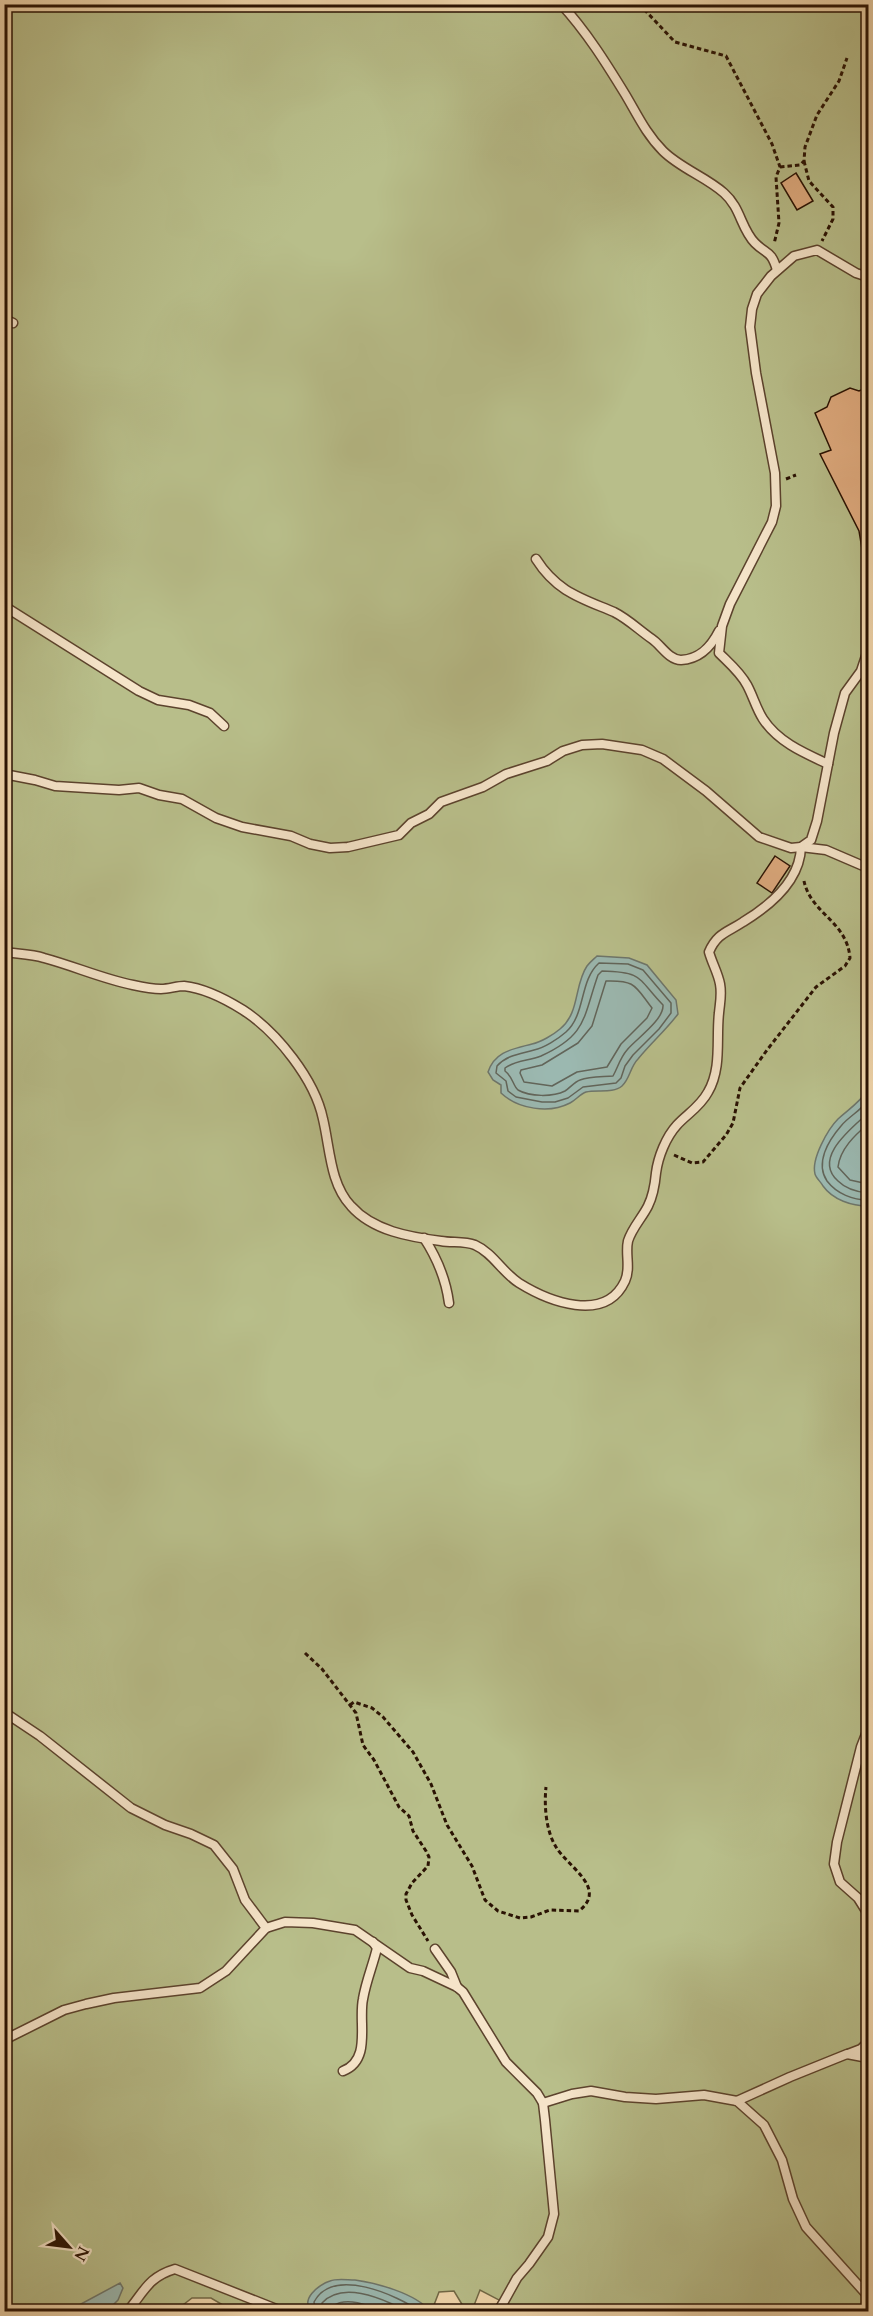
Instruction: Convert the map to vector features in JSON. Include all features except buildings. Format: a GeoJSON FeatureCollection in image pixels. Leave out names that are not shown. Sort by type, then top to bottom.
{"type":"FeatureCollection","features":[{"type":"Feature","properties":{"kind":"lane"},"geometry":{"type":"LineString","coordinates":[[561,4],[578,23],[654,141],[665,153],[723,192],[737,207],[755,243],[774,259],[777,270]]}},
{"type":"Feature","properties":{"kind":"lane"},"geometry":{"type":"LineString","coordinates":[[536,560],[545,574],[571,594],[616,613],[654,640],[674,659],[681,660],[706,651],[722,626],[751,559],[772,522],[776,506],[775,473],[756,373],[750,327],[757,294],[777,270],[794,256],[817,250],[856,273],[868,277]]}},
{"type":"Feature","properties":{"kind":"lane"},"geometry":{"type":"LineString","coordinates":[[4,606],[139,691],[158,700],[189,705],[210,713],[224,726]]}},
{"type":"Feature","properties":{"kind":"lane"},"geometry":{"type":"LineString","coordinates":[[722,626],[718,653],[737,670],[763,719],[786,743],[828,764]]}},
{"type":"Feature","properties":{"kind":"lane"},"geometry":{"type":"LineString","coordinates":[[801,847],[811,840],[814,831],[845,693],[861,671],[868,650]]}},
{"type":"Feature","properties":{"kind":"lane"},"geometry":{"type":"LineString","coordinates":[[4,774],[55,786],[119,790],[140,788],[159,795],[182,799],[216,818],[242,827],[291,836],[310,844],[330,848],[348,847],[399,835],[411,823],[429,814],[441,802],[483,787],[506,774],[547,761],[563,751],[582,745],[602,744],[642,750],[663,759],[706,791],[759,837],[791,848],[826,850],[868,868]]}},
{"type":"Feature","properties":{"kind":"lane"},"geometry":{"type":"LineString","coordinates":[[4,952],[41,957],[133,985],[160,989],[184,986],[207,992],[243,1010],[286,1052],[305,1075],[318,1098],[334,1176],[351,1207],[381,1227],[405,1235],[475,1245],[492,1257],[519,1283],[549,1297],[583,1307],[602,1304],[619,1291],[625,1281],[627,1244],[648,1207],[654,1189],[657,1165],[663,1150],[677,1125],[693,1112],[709,1091],[718,1060],[719,1012],[722,998],[720,980],[709,952],[712,943],[727,929],[740,924],[769,905],[786,887],[801,861],[801,847]]}},
{"type":"Feature","properties":{"kind":"lane"},"geometry":{"type":"LineString","coordinates":[[424,1238],[438,1264],[449,1304]]}},
{"type":"Feature","properties":{"kind":"lane"},"geometry":{"type":"LineString","coordinates":[[4,1712],[40,1736],[131,1808],[214,1845],[233,1869],[245,1900],[266,1928]]}},
{"type":"Feature","properties":{"kind":"lane"},"geometry":{"type":"LineString","coordinates":[[868,1729],[861,1747],[837,1842],[834,1864],[840,1882],[858,1898],[868,1914]]}},
{"type":"Feature","properties":{"kind":"lane"},"geometry":{"type":"LineString","coordinates":[[4,2040],[64,2010],[86,2004],[114,1998],[200,1988],[226,1971],[266,1928],[285,1922],[313,1923],[355,1930],[410,1968],[423,1971],[463,1992],[506,2062],[530,2084],[543,2103],[554,2214],[548,2237],[517,2278],[502,2309]]}},
{"type":"Feature","properties":{"kind":"lane"},"geometry":{"type":"LineString","coordinates":[[342,2071],[352,2068],[360,2055],[362,2001],[376,1948],[370,1940]]}},
{"type":"Feature","properties":{"kind":"lane"},"geometry":{"type":"LineString","coordinates":[[435,1949],[446,1963],[457,1987]]}},
{"type":"Feature","properties":{"kind":"lane"},"geometry":{"type":"LineString","coordinates":[[737,2101],[790,2077],[854,2053],[868,2042]]}},
{"type":"Feature","properties":{"kind":"lane"},"geometry":{"type":"LineString","coordinates":[[847,2054],[868,2058]]}},
{"type":"Feature","properties":{"kind":"lane"},"geometry":{"type":"LineString","coordinates":[[543,2103],[591,2091],[625,2097],[656,2099],[704,2095],[737,2101],[764,2125],[782,2160],[793,2199],[806,2227],[868,2296]]}},
{"type":"Feature","properties":{"kind":"lane"},"geometry":{"type":"LineString","coordinates":[[127,2312],[152,2279],[161,2273],[175,2269],[284,2312]]}},
{"type":"Feature","properties":{"kind":"path"},"geometry":{"type":"LineString","coordinates":[[639,4],[675,42],[726,56],[772,144],[780,167],[777,177],[779,223],[770,254]]}},
{"type":"Feature","properties":{"kind":"path"},"geometry":{"type":"LineString","coordinates":[[817,250],[833,219],[833,207],[809,181],[804,161],[805,147],[817,115],[839,81],[847,58]]}},
{"type":"Feature","properties":{"kind":"path"},"geometry":{"type":"LineString","coordinates":[[780,167],[800,165],[804,161]]}},
{"type":"Feature","properties":{"kind":"path"},"geometry":{"type":"LineString","coordinates":[[663,1150],[692,1163],[703,1162],[716,1149],[733,1124],[740,1088],[766,1050],[816,987],[845,966],[850,958],[846,940],[841,931],[814,905],[807,894],[801,861]]}},
{"type":"Feature","properties":{"kind":"path"},"geometry":{"type":"LineString","coordinates":[[305,1653],[322,1669],[351,1705],[358,1718],[363,1745],[374,1760],[399,1807],[409,1816],[412,1831],[429,1857],[428,1866],[412,1883],[406,1900],[422,1933],[435,1949]]}},
{"type":"Feature","properties":{"kind":"path"},"geometry":{"type":"LineString","coordinates":[[351,1705],[354,1702],[372,1708],[410,1748],[431,1784],[447,1825],[472,1866],[485,1900],[498,1911],[512,1916],[526,1918],[550,1910],[579,1911],[586,1905],[590,1894],[587,1882],[565,1860],[551,1836],[548,1826],[546,1787]]}},
{"type":"Feature","properties":{"kind":"green space"},"geometry":{"type":"Polygon","coordinates":[[[5,5],[868,5],[868,2311],[520,2311],[480,2290],[473,2308],[463,2306],[454,2291],[439,2292],[434,2305],[439,2312],[233,2311],[211,2298],[192,2298],[183,2305],[181,2311],[5,2312],[5,5]]]}},
{"type":"Feature","properties":{"kind":"water"},"geometry":{"type":"Polygon","coordinates":[[[597,956],[629,958],[647,965],[676,1000],[678,1014],[635,1062],[622,1086],[609,1091],[586,1092],[570,1103],[553,1108],[534,1108],[516,1103],[501,1093],[501,1085],[493,1080],[488,1072],[491,1065],[505,1052],[543,1040],[566,1022],[574,1007],[583,974],[597,956]]]}},
{"type":"Feature","properties":{"kind":"water"},"geometry":{"type":"Polygon","coordinates":[[[868,1090],[868,1206],[849,1203],[832,1195],[816,1177],[814,1168],[821,1145],[830,1130],[868,1090]]]}},
{"type":"Feature","properties":{"kind":"water"},"geometry":{"type":"Polygon","coordinates":[[[336,2280],[355,2280],[384,2286],[405,2294],[430,2311],[313,2312],[309,2308],[309,2298],[312,2293],[325,2283],[336,2280]]]}},
{"type":"Feature","properties":{"kind":"water"},"geometry":{"type":"Polygon","coordinates":[[[120,2283],[123,2288],[118,2300],[107,2311],[68,2311],[120,2283]]]}}]}
